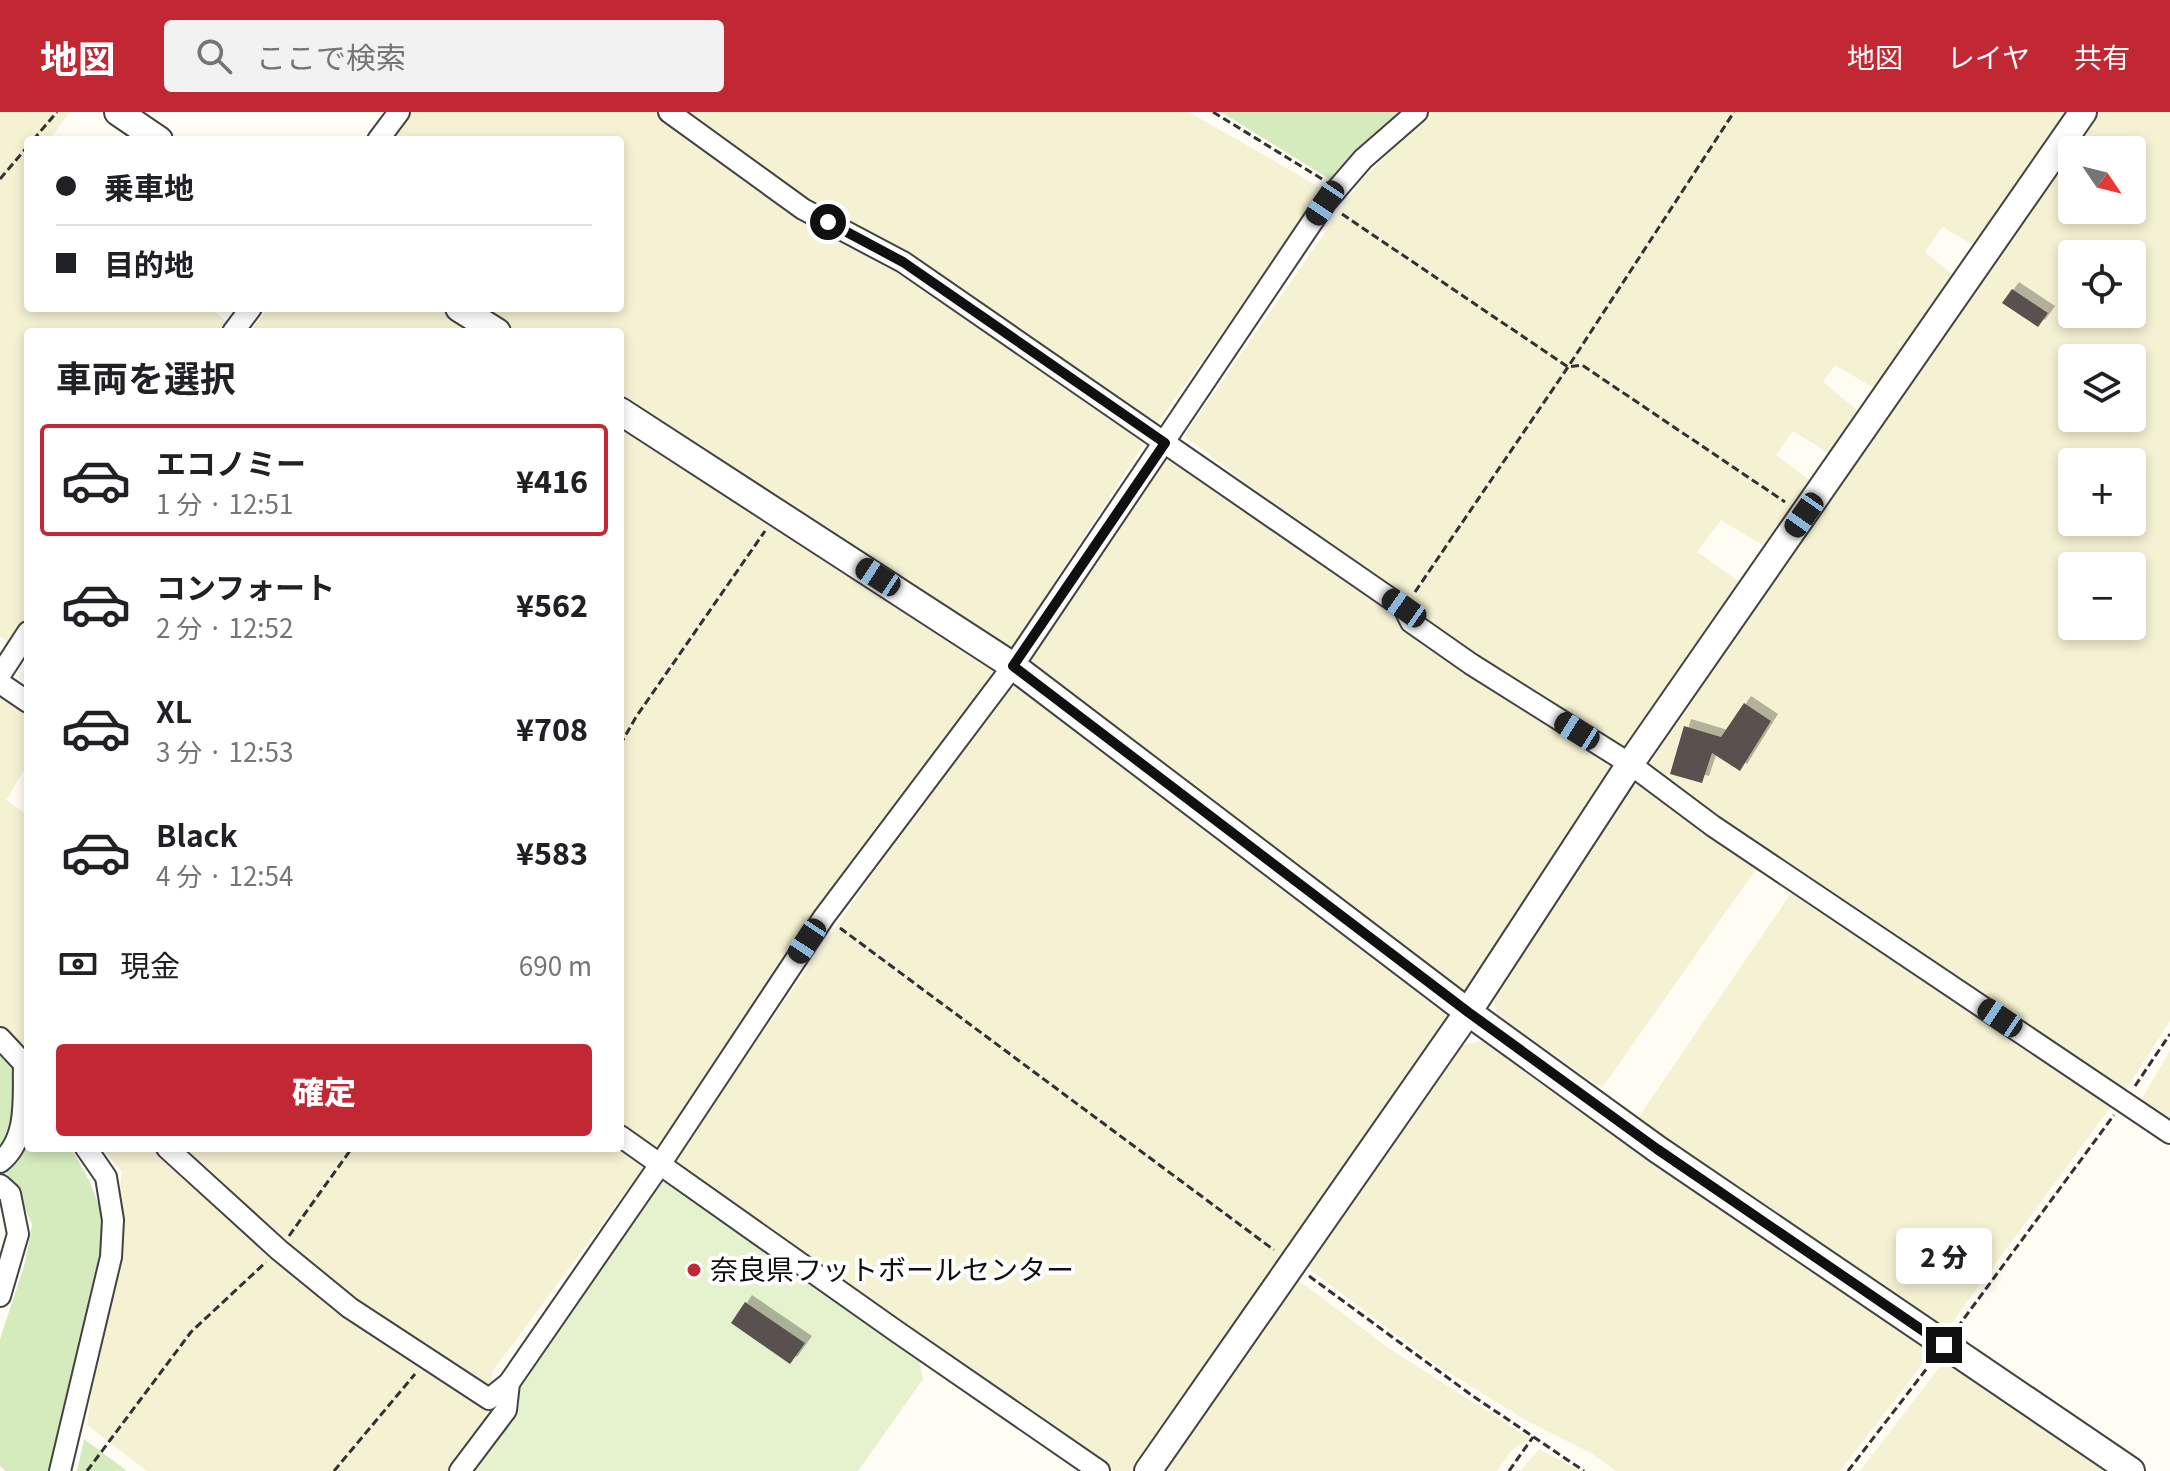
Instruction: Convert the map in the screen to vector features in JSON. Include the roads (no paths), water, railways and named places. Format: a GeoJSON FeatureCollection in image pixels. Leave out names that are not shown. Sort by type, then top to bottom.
{"type":"FeatureCollection","features":[{"type":"Feature","properties":{"kind":"street"},"geometry":{"type":"LineString","coordinates":[[118,112],[153,136]]}},
{"type":"Feature","properties":{"kind":"street"},"geometry":{"type":"LineString","coordinates":[[381,136],[399,112]]}},
{"type":"Feature","properties":{"kind":"street"},"geometry":{"type":"LineString","coordinates":[[669,112],[803,209],[903,262],[1404,608],[1411,622],[1471,664],[1630,764],[1713,826],[2170,1133]]}},
{"type":"Feature","properties":{"kind":"street"},"geometry":{"type":"LineString","coordinates":[[171,1152],[279,1250],[350,1308],[489,1399],[509,1383],[661,1163],[824,917],[1013,666],[1331,196],[1363,159],[1417,112]]}},
{"type":"Feature","properties":{"kind":"street"},"geometry":{"type":"LineString","coordinates":[[1148,1471],[1468,1012],[1630,764],[2083,112]]}},
{"type":"Feature","properties":{"kind":"street"},"geometry":{"type":"LineString","coordinates":[[465,312],[491,328]]}},
{"type":"Feature","properties":{"kind":"street"},"geometry":{"type":"LineString","coordinates":[[624,414],[1013,666],[1468,1012],[1657,1149],[2131,1471]]}},
{"type":"Feature","properties":{"kind":"street"},"geometry":{"type":"LineString","coordinates":[[0,675],[24,638]]}},
{"type":"Feature","properties":{"kind":"street"},"geometry":{"type":"LineString","coordinates":[[0,683],[24,699]]}},
{"type":"Feature","properties":{"kind":"street"},"geometry":{"type":"LineString","coordinates":[[0,1038],[24,1062]]}},
{"type":"Feature","properties":{"kind":"street"},"geometry":{"type":"LineString","coordinates":[[0,1162],[9,1155],[22,1128],[24,1103]]}},
{"type":"Feature","properties":{"kind":"street"},"geometry":{"type":"LineString","coordinates":[[624,1139],[1099,1471]]}},
{"type":"Feature","properties":{"kind":"street"},"geometry":{"type":"LineString","coordinates":[[60,1471],[111,1257],[113,1220],[106,1177],[89,1152]]}},
{"type":"Feature","properties":{"kind":"street"},"geometry":{"type":"LineString","coordinates":[[0,1296],[18,1234],[3,1195]]}},
{"type":"Feature","properties":{"kind":"street"},"geometry":{"type":"LineString","coordinates":[[460,1471],[506,1410],[509,1383]]}},
{"type":"Feature","properties":{"kind":"place","name":"奈良県フットボールセンター"},"geometry":{"type":"Point","coordinates":[694,1270]}}]}
